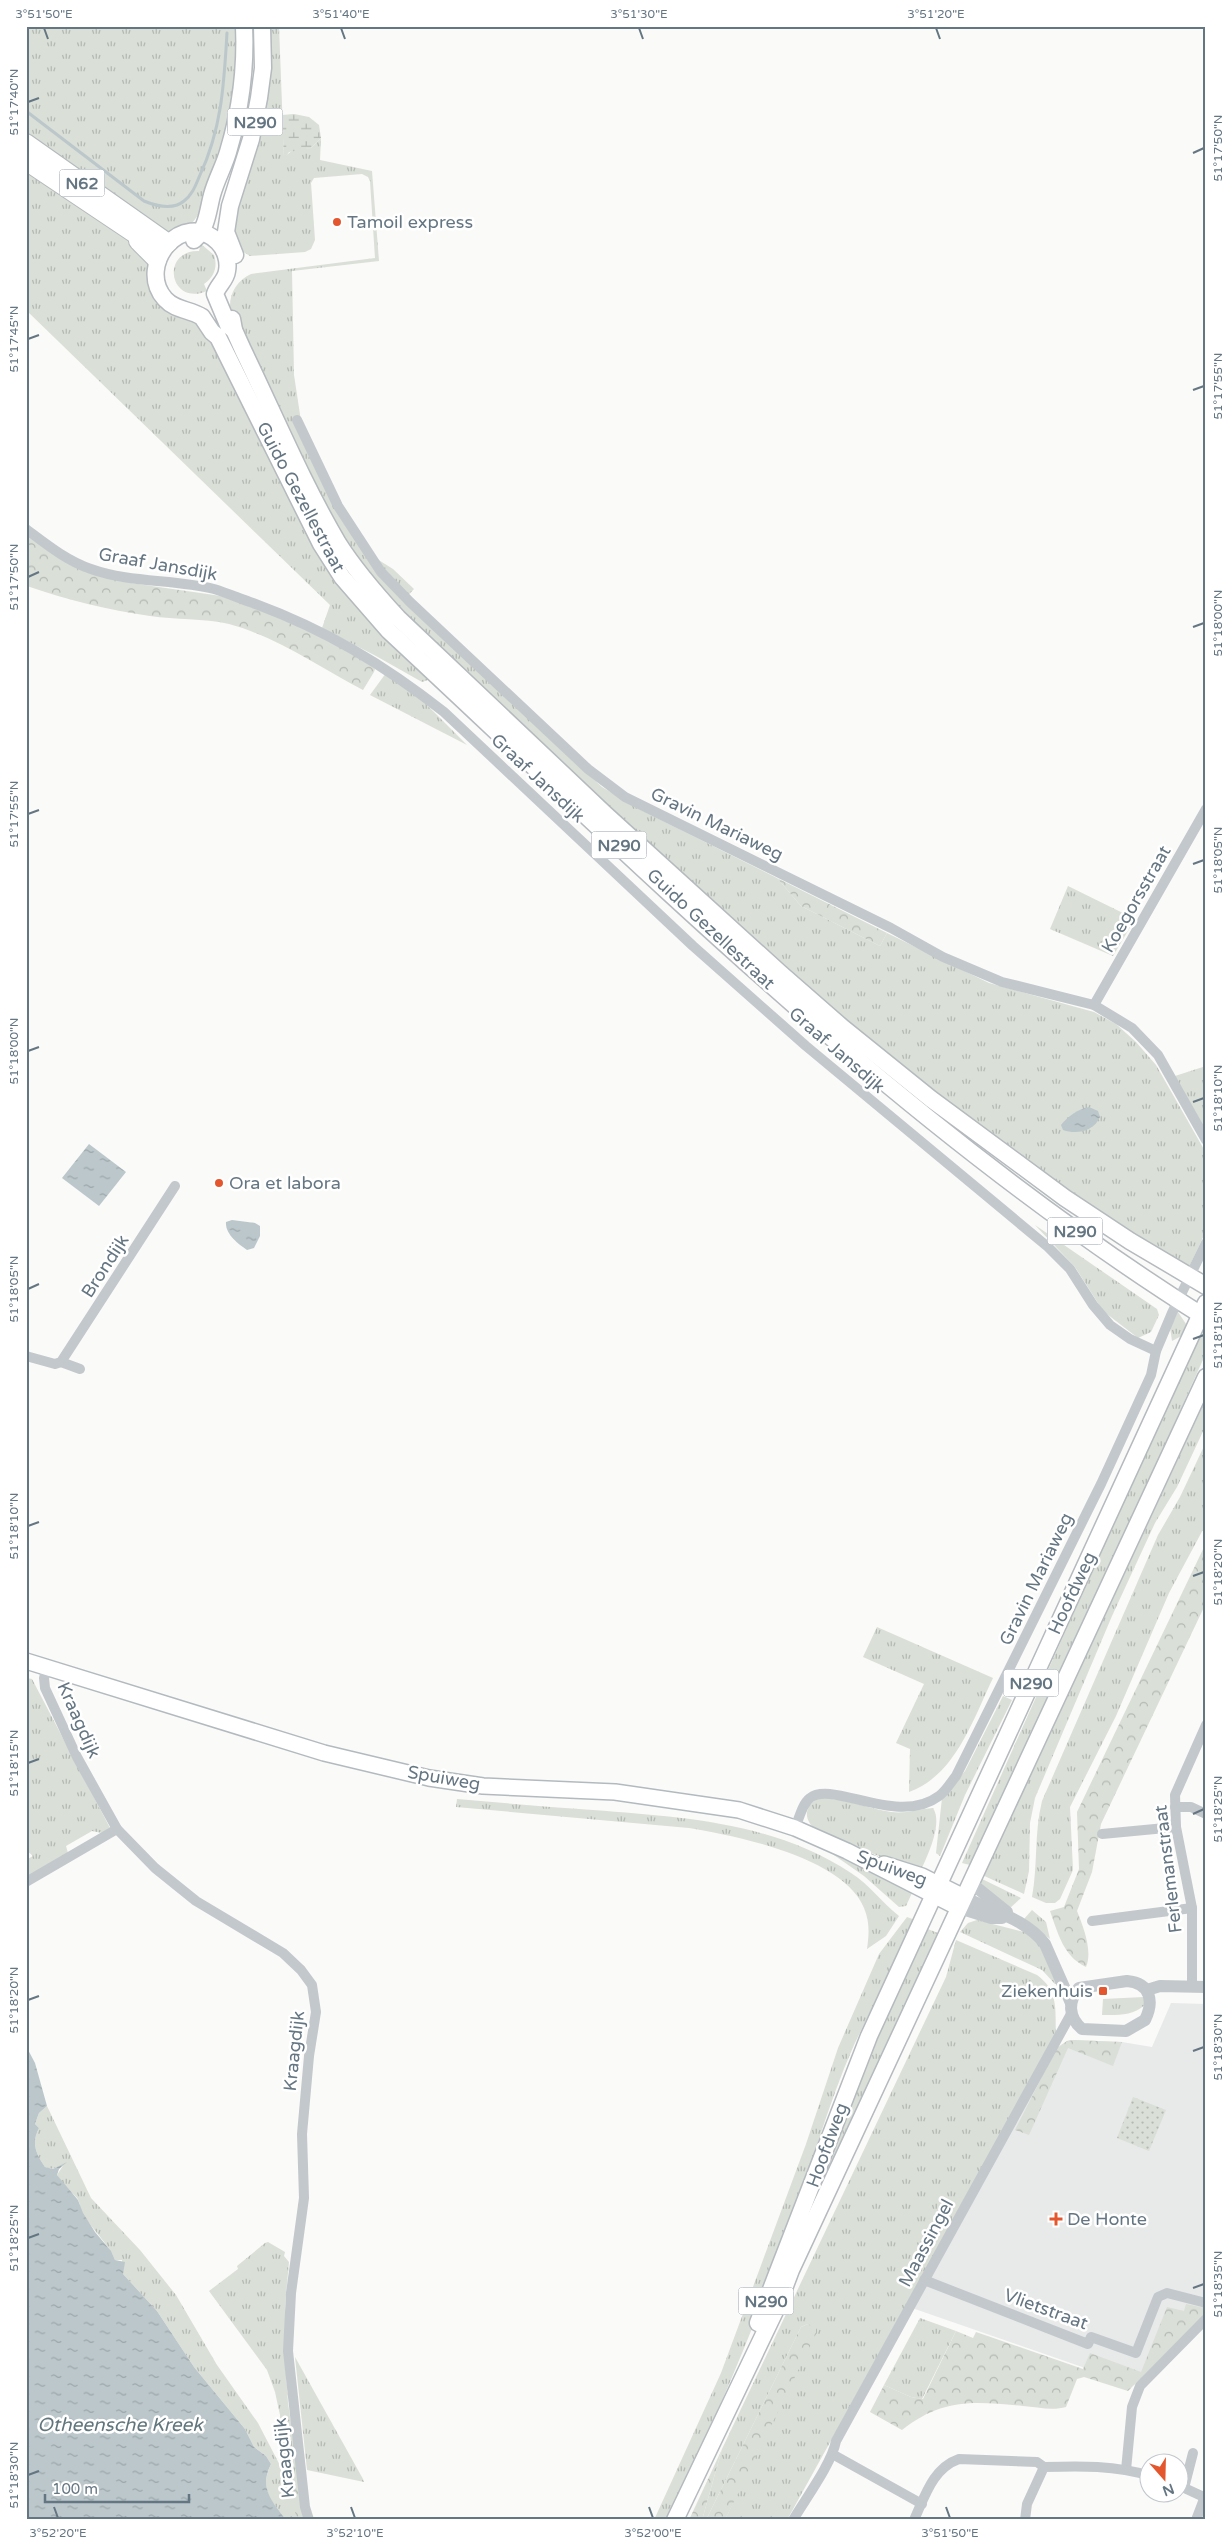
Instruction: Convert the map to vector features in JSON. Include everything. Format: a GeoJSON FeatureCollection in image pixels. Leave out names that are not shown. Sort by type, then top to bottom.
{"type":"FeatureCollection","features":[{"type":"Feature","properties":{"kind":"highway","name":"N62"},"geometry":{"type":"LineString","coordinates":[[26,143],[163,253]]}},
{"type":"Feature","properties":{"kind":"highway","name":"N62"},"geometry":{"type":"LineString","coordinates":[[26,161],[129,232],[163,253]]}},
{"type":"Feature","properties":{"kind":"main road","name":"N290"},"geometry":{"type":"LineString","coordinates":[[197,232],[204,206],[212,196],[234,128],[245,48],[244,26]]}},
{"type":"Feature","properties":{"kind":"main road","name":"N290"},"geometry":{"type":"LineString","coordinates":[[163,253],[155,279],[163,297],[178,309],[209,303],[235,276],[231,258],[222,240],[230,206],[251,139],[260,98],[263,68],[262,26]]}},
{"type":"Feature","properties":{"kind":"main road"},"geometry":{"type":"LineString","coordinates":[[163,253],[177,236],[197,232],[222,240]]}},
{"type":"Feature","properties":{"kind":"main road","name":"Guido Gezellestraat"},"geometry":{"type":"LineString","coordinates":[[209,303],[234,323],[234,330],[304,479],[339,544],[367,583],[398,618],[605,814],[843,1028],[931,1098],[1065,1198],[1130,1241],[1206,1286]]}},
{"type":"Feature","properties":{"kind":"main road","name":"Guido Gezellestraat"},"geometry":{"type":"LineString","coordinates":[[209,303],[218,337],[321,544],[342,577],[389,631],[739,956],[924,1116],[1049,1213],[1108,1256],[1178,1300],[1204,1311]]}},
{"type":"Feature","properties":{"kind":"main road","name":"Hoofdweg"},"geometry":{"type":"LineString","coordinates":[[731,2398],[757,2325],[869,2036],[1204,1311]]}},
{"type":"Feature","properties":{"kind":"main road","name":"Hoofdweg"},"geometry":{"type":"LineString","coordinates":[[675,2520],[731,2398],[777,2307],[791,2270],[1206,1377]]}},
{"type":"Feature","properties":{"kind":"main road","name":"Spuiweg"},"geometry":{"type":"LineString","coordinates":[[26,1661],[324,1753],[429,1778],[483,1786],[615,1792],[739,1810],[794,1828],[847,1852],[922,1876],[935,1890]]}},
{"type":"Feature","properties":{"kind":"main road"},"geometry":{"type":"LineString","coordinates":[[935,1890],[964,1896]]}},
{"type":"Feature","properties":{"kind":"street","name":"Gravin Mariaweg"},"geometry":{"type":"LineString","coordinates":[[297,420],[338,506],[381,572],[410,602],[588,769],[625,797],[891,928],[943,957],[1002,982],[1094,1005],[1132,1028],[1158,1055],[1206,1140]]}},
{"type":"Feature","properties":{"kind":"street","name":"Graaf Jansdijk"},"geometry":{"type":"LineString","coordinates":[[26,529],[58,553],[91,569],[134,579],[214,589],[282,614],[322,631],[400,677],[444,712],[693,946],[806,1046],[1048,1247],[1070,1268],[1093,1305],[1110,1325],[1130,1339],[1156,1351]]}},
{"type":"Feature","properties":{"kind":"street","name":"Koegorsstraat"},"geometry":{"type":"LineString","coordinates":[[1094,1005],[1206,809]]}},
{"type":"Feature","properties":{"kind":"street","name":"Brondijk"},"geometry":{"type":"LineString","coordinates":[[61,1362],[175,1186]]}},
{"type":"Feature","properties":{"kind":"street","name":"Gravin Mariaweg"},"geometry":{"type":"LineString","coordinates":[[794,1828],[809,1799],[822,1792],[879,1805],[909,1808],[924,1805],[940,1796],[956,1776],[1101,1484],[1151,1375],[1156,1351],[1178,1300],[1206,1243]]}},
{"type":"Feature","properties":{"kind":"street"},"geometry":{"type":"LineString","coordinates":[[26,1356],[55,1364],[61,1362],[80,1369]]}},
{"type":"Feature","properties":{"kind":"street","name":"Kraagdijk"},"geometry":{"type":"LineString","coordinates":[[46,1667],[45,1688],[77,1757],[117,1829],[155,1868],[196,1900],[283,1953],[301,1970],[312,1985],[316,2012],[308,2066],[302,2134],[304,2198],[291,2293],[288,2350],[309,2520]]}},
{"type":"Feature","properties":{"kind":"street","name":"Ferlemanstraat"},"geometry":{"type":"LineString","coordinates":[[1188,1986],[1192,1908],[1176,1827],[1175,1795],[1206,1726]]}},
{"type":"Feature","properties":{"kind":"street"},"geometry":{"type":"LineString","coordinates":[[1175,1807],[1191,1807],[1206,1814]]}},
{"type":"Feature","properties":{"kind":"street"},"geometry":{"type":"LineString","coordinates":[[1102,1834],[1176,1827]]}},
{"type":"Feature","properties":{"kind":"street"},"geometry":{"type":"LineString","coordinates":[[26,1882],[117,1829]]}},
{"type":"Feature","properties":{"kind":"street"},"geometry":{"type":"LineString","coordinates":[[964,1896],[991,1918],[1012,1918]]}},
{"type":"Feature","properties":{"kind":"street"},"geometry":{"type":"LineString","coordinates":[[964,1896],[1012,1918],[1039,1936],[1055,1966],[1071,2009],[1082,2029]]}},
{"type":"Feature","properties":{"kind":"street"},"geometry":{"type":"LineString","coordinates":[[1092,1920],[1192,1908]]}},
{"type":"Feature","properties":{"kind":"street"},"geometry":{"type":"LineString","coordinates":[[1055,1966],[1079,1988]]}},
{"type":"Feature","properties":{"kind":"street"},"geometry":{"type":"LineString","coordinates":[[1052,2047],[1066,2034],[1082,2029],[1126,2031],[1145,2020],[1150,2007],[1151,2001],[1147,1990],[1138,1983],[1127,1981],[1079,1988]]}},
{"type":"Feature","properties":{"kind":"street"},"geometry":{"type":"LineString","coordinates":[[1147,1990],[1160,1986],[1206,1987]]}},
{"type":"Feature","properties":{"kind":"street"},"geometry":{"type":"LineString","coordinates":[[1150,2007],[1163,1995],[1188,1986]]}},
{"type":"Feature","properties":{"kind":"street"},"geometry":{"type":"LineString","coordinates":[[1071,2009],[1079,1988]]}},
{"type":"Feature","properties":{"kind":"street","name":"Maassingel"},"geometry":{"type":"LineString","coordinates":[[793,2520],[825,2464],[834,2455],[836,2441],[1071,2009]]}},
{"type":"Feature","properties":{"kind":"street","name":"Vlietstraat"},"geometry":{"type":"LineString","coordinates":[[924,2280],[1088,2344],[1091,2336],[1136,2353],[1158,2297],[1167,2293],[1206,2303]]}},
{"type":"Feature","properties":{"kind":"street"},"geometry":{"type":"LineString","coordinates":[[1126,2470],[1132,2408],[1140,2386],[1206,2319]]}},
{"type":"Feature","properties":{"kind":"street"},"geometry":{"type":"LineString","coordinates":[[1190,2462],[1193,2453]]}},
{"type":"Feature","properties":{"kind":"street"},"geometry":{"type":"LineString","coordinates":[[834,2455],[922,2504]]}},
{"type":"Feature","properties":{"kind":"street"},"geometry":{"type":"LineString","coordinates":[[914,2520],[935,2477],[948,2463],[960,2459],[1037,2462],[1044,2467],[1078,2466],[1126,2470],[1140,2474]]}},
{"type":"Feature","properties":{"kind":"street"},"geometry":{"type":"LineString","coordinates":[[1025,2520],[1027,2504],[1044,2467]]}},
{"type":"Feature","properties":{"kind":"street"},"geometry":{"type":"LineString","coordinates":[[1190,2491],[1205,2499],[1196,2520]]}},
{"type":"Feature","properties":{"kind":"shaded area","name":"De Honte"},"geometry":{"type":"Polygon","coordinates":[[[1171,2003],[1206,2004],[1206,2314],[1134,2385],[912,2308],[1056,2048],[1067,2041],[1074,2040],[1122,2042],[1152,2047],[1171,2003]]]}},
{"type":"Feature","properties":{"kind":"green space"},"geometry":{"type":"Polygon","coordinates":[[[26,26],[239,26],[235,85],[228,122],[203,203],[195,220],[188,226],[173,233],[166,233],[26,135],[26,26]]]}},
{"type":"Feature","properties":{"kind":"green space"},"geometry":{"type":"Polygon","coordinates":[[[269,26],[279,26],[284,157],[293,150],[311,148],[321,138],[320,160],[372,171],[379,261],[292,271],[294,375],[301,421],[342,505],[377,559],[393,569],[414,589],[404,600],[602,787],[641,810],[777,878],[801,906],[880,946],[887,933],[989,983],[1094,1012],[1116,1024],[1136,1042],[1156,1065],[1206,1153],[1206,1231],[1189,1267],[1064,1191],[1037,1167],[878,1051],[737,927],[451,662],[363,570],[325,507],[230,306],[231,296],[236,287],[251,274],[375,258],[370,181],[368,177],[362,174],[314,178],[311,183],[315,240],[311,249],[305,252],[250,256],[240,250],[231,236],[269,26]]]}},
{"type":"Feature","properties":{"kind":"green space"},"geometry":{"type":"Polygon","coordinates":[[[294,114],[309,117],[319,125],[321,138],[311,148],[289,152],[284,159],[282,115],[294,114]]]}},
{"type":"Feature","properties":{"kind":"green space"},"geometry":{"type":"Polygon","coordinates":[[[26,166],[137,245],[150,263],[150,275],[198,320],[431,679],[422,682],[322,628],[330,605],[26,310],[26,166]]]}},
{"type":"Feature","properties":{"kind":"green space"},"geometry":{"type":"Polygon","coordinates":[[[201,244],[214,255],[215,268],[213,275],[204,284],[207,291],[194,294],[184,291],[177,285],[174,277],[174,267],[178,259],[187,253],[199,251],[201,244]]]}},
{"type":"Feature","properties":{"kind":"green space"},"geometry":{"type":"Polygon","coordinates":[[[26,533],[46,548],[131,583],[228,597],[291,621],[366,660],[375,669],[374,672],[363,690],[281,644],[246,629],[209,621],[119,611],[57,596],[27,586],[26,533]]]}},
{"type":"Feature","properties":{"kind":"green space"},"geometry":{"type":"Polygon","coordinates":[[[386,673],[422,700],[467,745],[370,695],[386,673]]]}},
{"type":"Feature","properties":{"kind":"green space"},"geometry":{"type":"Polygon","coordinates":[[[777,878],[887,933],[880,946],[801,906],[777,878]]]}},
{"type":"Feature","properties":{"kind":"green space"},"geometry":{"type":"Polygon","coordinates":[[[1068,886],[1135,919],[1113,956],[1050,929],[1068,886]]]}},
{"type":"Feature","properties":{"kind":"green space"},"geometry":{"type":"Polygon","coordinates":[[[1206,1066],[1206,1132],[1175,1076],[1206,1066]]]}},
{"type":"Feature","properties":{"kind":"green space"},"geometry":{"type":"Polygon","coordinates":[[[1035,1225],[1157,1309],[1159,1315],[1151,1332],[1138,1338],[1103,1311],[1075,1267],[1035,1225]]]}},
{"type":"Feature","properties":{"kind":"green space"},"geometry":{"type":"Polygon","coordinates":[[[1178,1312],[1186,1324],[1185,1334],[1172,1341],[1170,1327],[1178,1312]]]}},
{"type":"Feature","properties":{"kind":"green space"},"geometry":{"type":"Polygon","coordinates":[[[1206,1331],[1206,1353],[1086,1620],[970,1865],[962,1863],[1195,1341],[1206,1331]]]}},
{"type":"Feature","properties":{"kind":"green space"},"geometry":{"type":"Polygon","coordinates":[[[1206,1399],[1206,1425],[1177,1487],[1155,1523],[1112,1616],[1035,1798],[1030,1823],[1029,1871],[1024,1894],[980,1874],[1023,1783],[1042,1751],[1206,1399]]]}},
{"type":"Feature","properties":{"kind":"green space"},"geometry":{"type":"Polygon","coordinates":[[[1206,1442],[1206,1524],[1169,1593],[1116,1716],[1070,1807],[1073,1870],[1060,1899],[1055,1903],[1046,1903],[1032,1897],[1042,1801],[1158,1535],[1180,1497],[1206,1442]]]}},
{"type":"Feature","properties":{"kind":"green space"},"geometry":{"type":"Polygon","coordinates":[[[1206,1543],[1206,1603],[1101,1824],[1092,1872],[1077,1911],[1088,1946],[1086,1967],[1072,1957],[1062,1943],[1050,1911],[1064,1907],[1079,1869],[1077,1812],[1206,1543]]]}},
{"type":"Feature","properties":{"kind":"green space"},"geometry":{"type":"Polygon","coordinates":[[[877,1627],[993,1678],[970,1728],[951,1759],[939,1773],[925,1784],[909,1792],[910,1749],[896,1743],[924,1684],[863,1657],[877,1627]]]}},
{"type":"Feature","properties":{"kind":"green space"},"geometry":{"type":"Polygon","coordinates":[[[26,1678],[32,1679],[110,1828],[102,1833],[92,1831],[66,1846],[68,1853],[26,1878],[26,1860],[33,1856],[26,1850],[26,1678]]]}},
{"type":"Feature","properties":{"kind":"green space"},"geometry":{"type":"Polygon","coordinates":[[[1003,1696],[1012,1700],[965,1795],[940,1856],[936,1853],[942,1798],[965,1771],[1003,1696]]]}},
{"type":"Feature","properties":{"kind":"green space"},"geometry":{"type":"Polygon","coordinates":[[[819,1798],[828,1798],[891,1812],[907,1812],[933,1808],[936,1814],[935,1830],[931,1848],[921,1870],[897,1864],[814,1828],[808,1820],[807,1812],[811,1804],[819,1798]]]}},
{"type":"Feature","properties":{"kind":"green space"},"geometry":{"type":"Polygon","coordinates":[[[457,1799],[660,1816],[726,1825],[759,1832],[821,1856],[851,1873],[899,1916],[886,1936],[867,1949],[869,1934],[867,1918],[864,1908],[853,1891],[835,1876],[813,1863],[787,1852],[734,1837],[689,1828],[456,1807],[457,1799]]]}},
{"type":"Feature","properties":{"kind":"green space"},"geometry":{"type":"Polygon","coordinates":[[[831,1853],[912,1893],[906,1906],[899,1907],[864,1876],[831,1853]]]}},
{"type":"Feature","properties":{"kind":"green space"},"geometry":{"type":"Polygon","coordinates":[[[980,1878],[1021,1898],[1009,1909],[980,1883],[980,1878]]]}},
{"type":"Feature","properties":{"kind":"green space"},"geometry":{"type":"Polygon","coordinates":[[[1032,1910],[1046,1922],[1050,1939],[1024,1919],[1032,1910]]]}},
{"type":"Feature","properties":{"kind":"green space"},"geometry":{"type":"Polygon","coordinates":[[[907,1917],[915,1920],[844,2068],[788,2234],[761,2307],[669,2520],[654,2520],[721,2373],[806,2144],[838,2048],[879,1954],[907,1917]]]}},
{"type":"Feature","properties":{"kind":"green space"},"geometry":{"type":"Polygon","coordinates":[[[977,1920],[1032,1934],[1037,1938],[1060,1984],[1055,1984],[1042,1970],[960,1932],[968,1923],[977,1920]]]}},
{"type":"Feature","properties":{"kind":"green space"},"geometry":{"type":"Polygon","coordinates":[[[925,1928],[938,1933],[824,2182],[821,2184],[859,2075],[925,1928]]]}},
{"type":"Feature","properties":{"kind":"green space"},"geometry":{"type":"Polygon","coordinates":[[[956,1940],[1037,1975],[1044,1981],[1052,1994],[1054,2002],[1056,2034],[787,2520],[725,2520],[754,2457],[808,2324],[801,2327],[706,2520],[702,2520],[722,2449],[946,1977],[956,1940]]]}},
{"type":"Feature","properties":{"kind":"green space"},"geometry":{"type":"Polygon","coordinates":[[[1144,1997],[1145,2005],[1140,2009],[1125,2014],[1102,2015],[1103,1999],[1144,1997]]]}},
{"type":"Feature","properties":{"kind":"green space"},"geometry":{"type":"Polygon","coordinates":[[[1067,2041],[1122,2042],[1113,2066],[1068,2048],[1029,2135],[1015,2130],[1056,2049],[1067,2041]]]}},
{"type":"Feature","properties":{"kind":"green space"},"geometry":{"type":"Polygon","coordinates":[[[1133,2097],[1166,2110],[1149,2151],[1117,2138],[1133,2097]]]}},
{"type":"Feature","properties":{"kind":"green space"},"geometry":{"type":"Polygon","coordinates":[[[47,2106],[91,2198],[140,2250],[176,2295],[217,2365],[258,2423],[286,2477],[280,2443],[280,2415],[275,2392],[267,2370],[209,2291],[238,2269],[237,2266],[265,2243],[268,2242],[285,2252],[284,2256],[289,2262],[285,2306],[285,2358],[288,2403],[298,2471],[295,2505],[297,2520],[286,2520],[268,2494],[266,2480],[271,2464],[266,2456],[254,2447],[245,2429],[194,2367],[157,2311],[123,2274],[122,2260],[115,2260],[82,2213],[77,2198],[57,2175],[64,2164],[53,2169],[45,2167],[37,2153],[35,2139],[39,2128],[35,2124],[39,2113],[47,2106]]]}},
{"type":"Feature","properties":{"kind":"green space"},"geometry":{"type":"Polygon","coordinates":[[[1186,2304],[1205,2308],[1204,2315],[1128,2391],[1084,2377],[1077,2379],[1066,2407],[1050,2409],[989,2403],[959,2404],[931,2412],[902,2430],[870,2412],[884,2385],[911,2397],[923,2399],[956,2331],[973,2338],[976,2332],[1083,2369],[1090,2353],[1141,2372],[1167,2307],[1184,2311],[1186,2304]]]}},
{"type":"Feature","properties":{"kind":"green space"},"geometry":{"type":"Polygon","coordinates":[[[920,2318],[956,2331],[922,2399],[911,2397],[884,2385],[920,2318]]]}},
{"type":"Feature","properties":{"kind":"green space"},"geometry":{"type":"Polygon","coordinates":[[[808,2324],[816,2328],[816,2334],[725,2520],[706,2520],[801,2327],[808,2324]]]}},
{"type":"Feature","properties":{"kind":"green space"},"geometry":{"type":"Polygon","coordinates":[[[295,2357],[363,2479],[364,2482],[307,2470],[295,2357]]]}},
{"type":"Feature","properties":{"kind":"green space"},"geometry":{"type":"Polygon","coordinates":[[[722,2449],[702,2520],[689,2520],[722,2449]]]}},
{"type":"Feature","properties":{"kind":"green space"},"geometry":{"type":"Polygon","coordinates":[[[298,2471],[306,2520],[297,2520],[287,2480],[298,2471]]]}},
{"type":"Feature","properties":{"kind":"water"},"geometry":{"type":"Polygon","coordinates":[[[1089,1107],[1098,1111],[1100,1117],[1094,1126],[1079,1132],[1063,1130],[1061,1125],[1067,1119],[1077,1111],[1089,1107]]]}},
{"type":"Feature","properties":{"kind":"water"},"geometry":{"type":"Polygon","coordinates":[[[89,1144],[126,1172],[99,1206],[62,1178],[89,1144]]]}},
{"type":"Feature","properties":{"kind":"water"},"geometry":{"type":"Polygon","coordinates":[[[232,1220],[255,1223],[260,1226],[260,1236],[254,1248],[247,1250],[230,1235],[226,1222],[232,1220]]]}},
{"type":"Feature","properties":{"kind":"water","name":"Otheensche Kreek"},"geometry":{"type":"Polygon","coordinates":[[[26,2046],[35,2063],[47,2106],[39,2113],[35,2124],[39,2128],[35,2144],[39,2158],[45,2167],[53,2169],[67,2162],[59,2169],[57,2175],[78,2200],[83,2213],[95,2232],[111,2251],[115,2260],[125,2262],[123,2274],[157,2311],[194,2367],[245,2429],[254,2447],[266,2456],[271,2464],[266,2480],[268,2494],[286,2520],[26,2520],[26,2046]]]}},
{"type":"Feature","properties":{"kind":"waterway"},"geometry":{"type":"LineString","coordinates":[[26,111],[144,201],[164,206],[175,206],[187,198],[194,189],[213,140],[221,105],[227,33]]}},
{"type":"Feature","properties":{"kind":"place","name":"Tamoil express"},"geometry":{"type":"Point","coordinates":[337,222]}},
{"type":"Feature","properties":{"kind":"place","name":"Ora et labora"},"geometry":{"type":"Point","coordinates":[219,1183]}},
{"type":"Feature","properties":{"kind":"place","name":"Ziekenhuis"},"geometry":{"type":"Point","coordinates":[1103,1991]}},
{"type":"Feature","properties":{"kind":"place","name":"De Honte"},"geometry":{"type":"Point","coordinates":[1056,2219]}}]}
